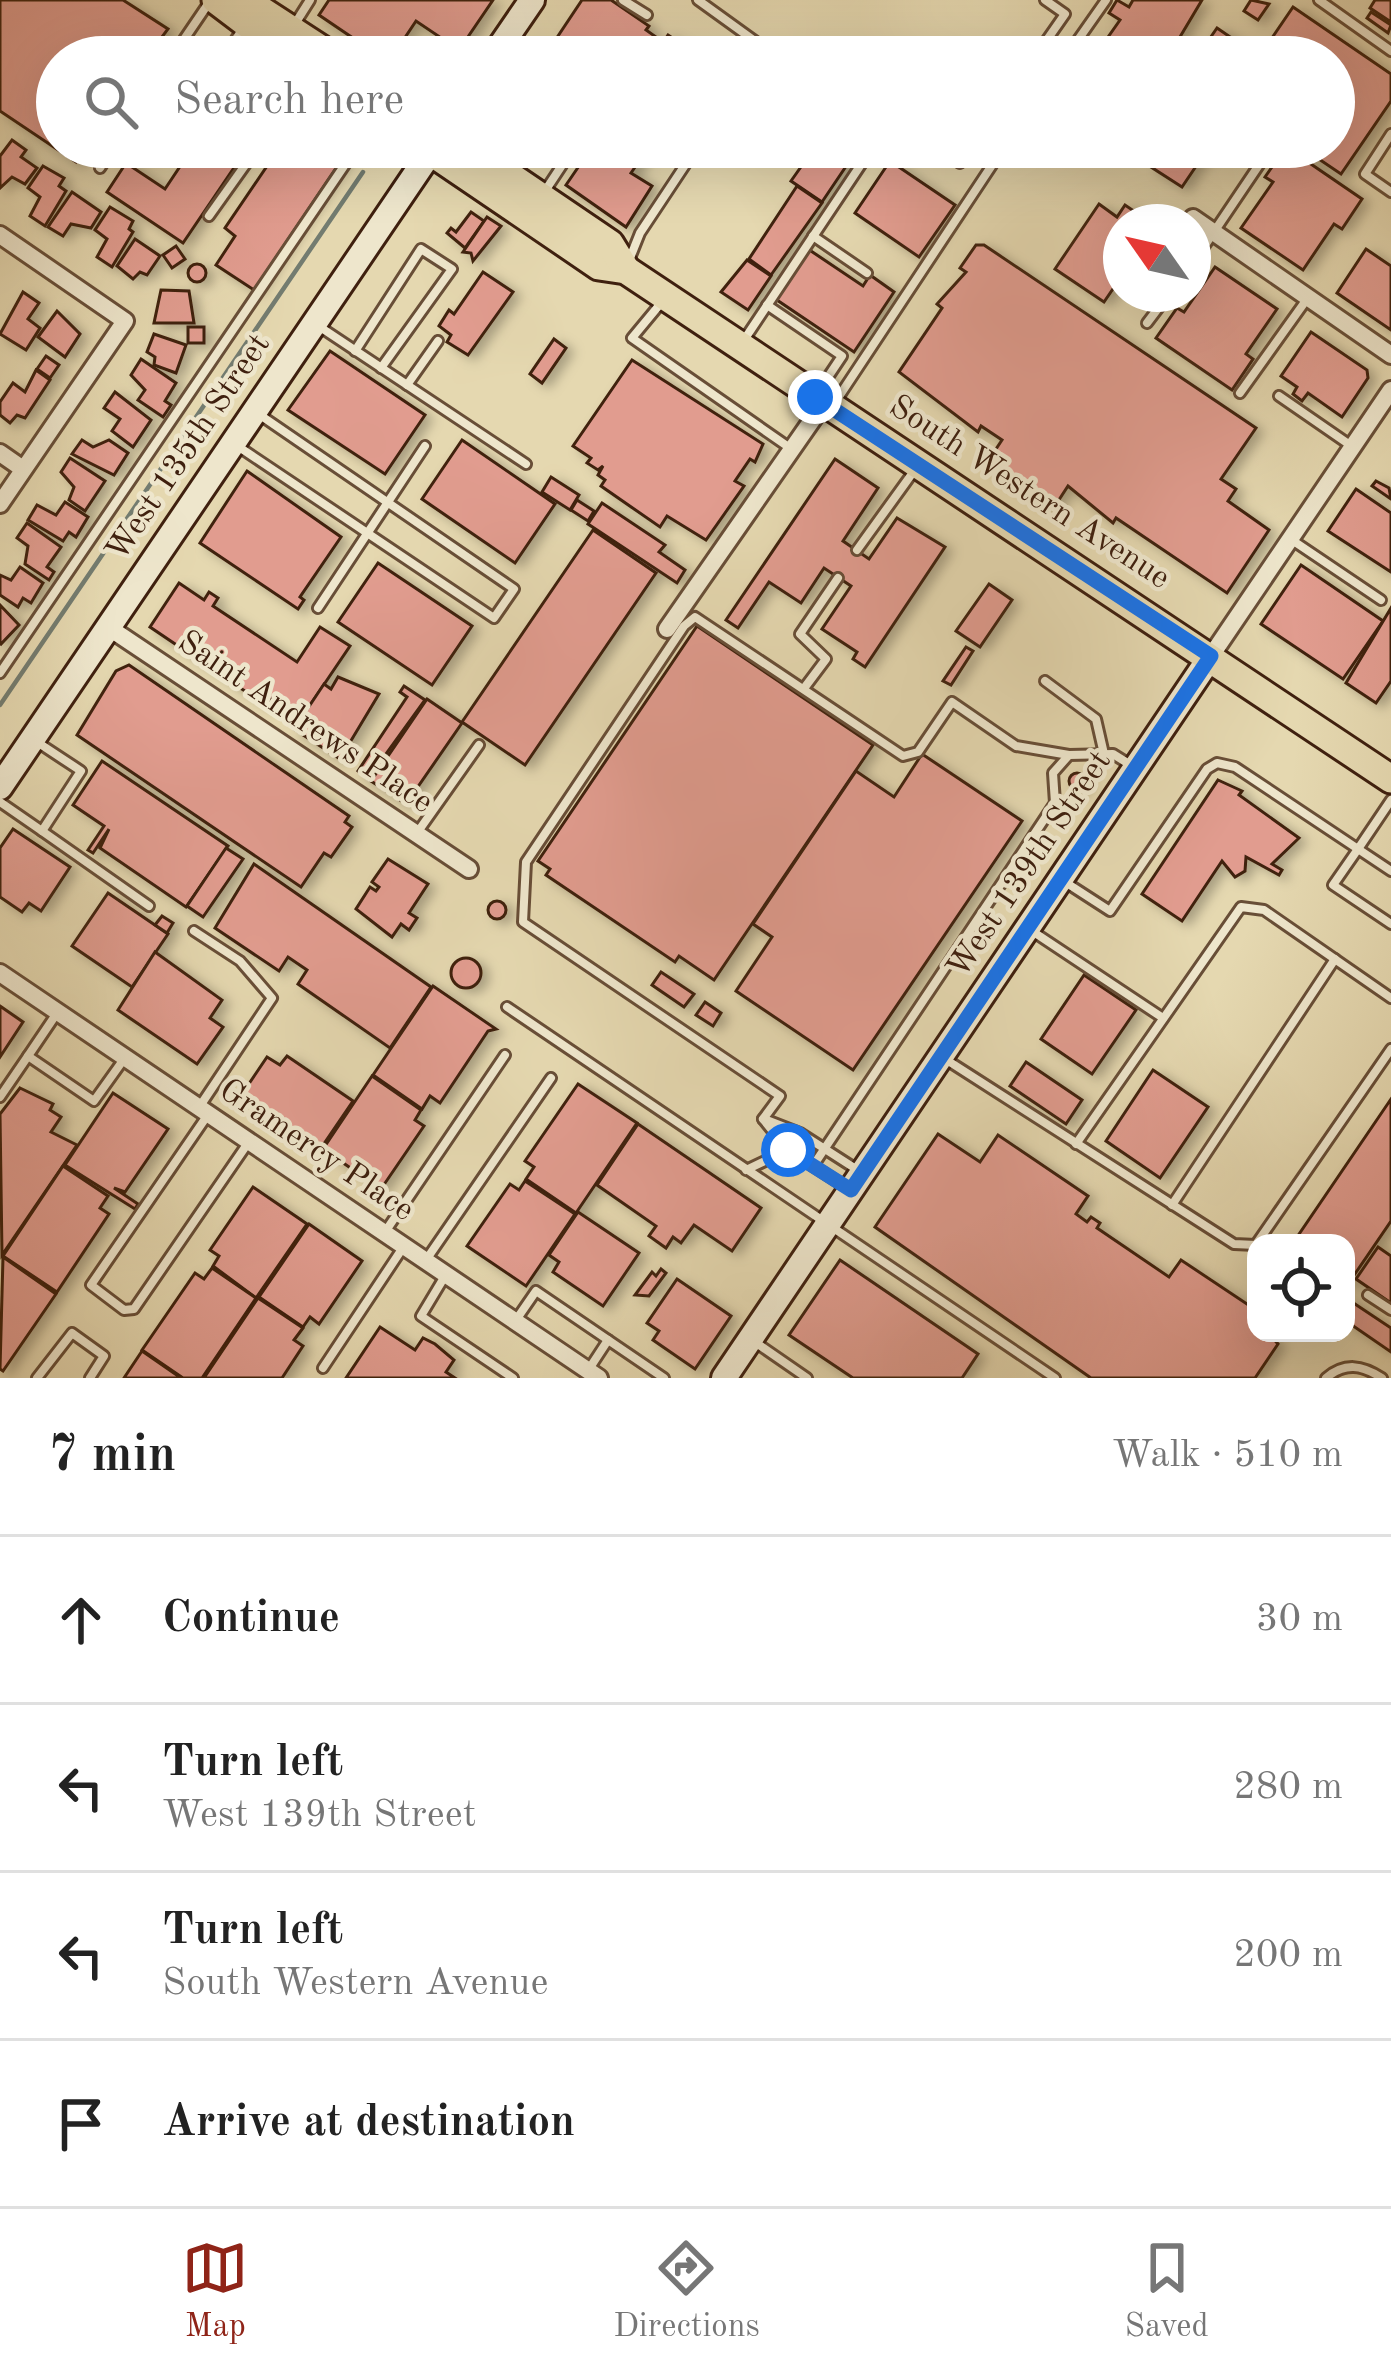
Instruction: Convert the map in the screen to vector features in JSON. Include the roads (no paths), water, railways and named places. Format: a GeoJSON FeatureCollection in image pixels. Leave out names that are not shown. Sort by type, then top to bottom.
{"type":"FeatureCollection","features":[{"type":"Feature","properties":{"kind":"main road"},"geometry":{"type":"LineString","coordinates":[[213,0],[303,36]]}},
{"type":"Feature","properties":{"kind":"main road"},"geometry":{"type":"LineString","coordinates":[[245,13],[269,36]]}},
{"type":"Feature","properties":{"kind":"main road","name":"South Western Avenue"},"geometry":{"type":"LineString","coordinates":[[459,168],[599,266],[626,270],[666,296],[1391,778]]}},
{"type":"Feature","properties":{"kind":"main road","name":"South Western Avenue"},"geometry":{"type":"LineString","coordinates":[[497,168],[610,244],[626,270]]}},
{"type":"Feature","properties":{"kind":"street"},"geometry":{"type":"LineString","coordinates":[[513,36],[532,0]]}},
{"type":"Feature","properties":{"kind":"street","name":"West 135th Street"},"geometry":{"type":"LineString","coordinates":[[0,787],[417,168]]}},
{"type":"Feature","properties":{"kind":"street"},"geometry":{"type":"LineString","coordinates":[[1211,231],[1391,355]]}},
{"type":"Feature","properties":{"kind":"street"},"geometry":{"type":"LineString","coordinates":[[0,235],[125,321],[0,504]]}},
{"type":"Feature","properties":{"kind":"street","name":"West 139th Street"},"geometry":{"type":"LineString","coordinates":[[724,1378],[941,1056],[1037,934],[1060,879],[1287,537],[1391,390]]}},
{"type":"Feature","properties":{"kind":"street"},"geometry":{"type":"LineString","coordinates":[[667,629],[824,403]]}},
{"type":"Feature","properties":{"kind":"street"},"geometry":{"type":"LineString","coordinates":[[0,453],[23,469]]}},
{"type":"Feature","properties":{"kind":"street","name":"Saint Andrews Place"},"geometry":{"type":"LineString","coordinates":[[108,627],[469,869]]}},
{"type":"Feature","properties":{"kind":"street","name":"Gramercy Place"},"geometry":{"type":"LineString","coordinates":[[0,973],[592,1375]]}},
{"type":"Feature","properties":{"kind":"lane"},"geometry":{"type":"LineString","coordinates":[[187,36],[213,0]]}},
{"type":"Feature","properties":{"kind":"lane"},"geometry":{"type":"LineString","coordinates":[[292,28],[310,0]]}},
{"type":"Feature","properties":{"kind":"lane"},"geometry":{"type":"LineString","coordinates":[[623,0],[647,15]]}},
{"type":"Feature","properties":{"kind":"lane"},"geometry":{"type":"LineString","coordinates":[[698,0],[748,36]]}},
{"type":"Feature","properties":{"kind":"lane"},"geometry":{"type":"LineString","coordinates":[[1045,0],[1065,14],[1049,36]]}},
{"type":"Feature","properties":{"kind":"lane"},"geometry":{"type":"LineString","coordinates":[[1081,36],[1106,0]]}},
{"type":"Feature","properties":{"kind":"lane"},"geometry":{"type":"LineString","coordinates":[[1319,0],[1391,51]]}},
{"type":"Feature","properties":{"kind":"lane"},"geometry":{"type":"LineString","coordinates":[[1391,134],[1366,174],[1391,192]]}},
{"type":"Feature","properties":{"kind":"lane"},"geometry":{"type":"LineString","coordinates":[[209,216],[243,168]]}},
{"type":"Feature","properties":{"kind":"lane"},"geometry":{"type":"LineString","coordinates":[[0,673],[342,168]]}},
{"type":"Feature","properties":{"kind":"lane"},"geometry":{"type":"LineString","coordinates":[[541,198],[560,168]]}},
{"type":"Feature","properties":{"kind":"lane"},"geometry":{"type":"LineString","coordinates":[[626,270],[640,232],[683,168]]}},
{"type":"Feature","properties":{"kind":"lane"},"geometry":{"type":"LineString","coordinates":[[740,347],[859,168]]}},
{"type":"Feature","properties":{"kind":"lane"},"geometry":{"type":"LineString","coordinates":[[824,403],[989,168]]}},
{"type":"Feature","properties":{"kind":"lane"},"geometry":{"type":"LineString","coordinates":[[1211,237],[1257,168]]}},
{"type":"Feature","properties":{"kind":"lane"},"geometry":{"type":"LineString","coordinates":[[813,236],[867,273]]}},
{"type":"Feature","properties":{"kind":"lane"},"geometry":{"type":"LineString","coordinates":[[355,351],[422,249],[452,268],[381,368]]}},
{"type":"Feature","properties":{"kind":"lane"},"geometry":{"type":"LineString","coordinates":[[666,296],[632,338],[791,448]]}},
{"type":"Feature","properties":{"kind":"lane"},"geometry":{"type":"LineString","coordinates":[[1240,393],[1308,297]]}},
{"type":"Feature","properties":{"kind":"lane"},"geometry":{"type":"LineString","coordinates":[[766,305],[842,356],[824,403]]}},
{"type":"Feature","properties":{"kind":"lane"},"geometry":{"type":"LineString","coordinates":[[1147,323],[1155,312]]}},
{"type":"Feature","properties":{"kind":"lane"},"geometry":{"type":"LineString","coordinates":[[314,323],[526,464]]}},
{"type":"Feature","properties":{"kind":"lane"},"geometry":{"type":"LineString","coordinates":[[407,385],[438,340]]}},
{"type":"Feature","properties":{"kind":"lane"},"geometry":{"type":"LineString","coordinates":[[1279,396],[1352,446]]}},
{"type":"Feature","properties":{"kind":"lane"},"geometry":{"type":"LineString","coordinates":[[232,443],[494,618],[514,589],[254,411]]}},
{"type":"Feature","properties":{"kind":"lane"},"geometry":{"type":"LineString","coordinates":[[318,608],[425,446]]}},
{"type":"Feature","properties":{"kind":"lane"},"geometry":{"type":"LineString","coordinates":[[857,550],[919,464]]}},
{"type":"Feature","properties":{"kind":"lane"},"geometry":{"type":"LineString","coordinates":[[1287,537],[1382,601]]}},
{"type":"Feature","properties":{"kind":"lane"},"geometry":{"type":"LineString","coordinates":[[805,687],[826,659],[800,634],[838,578]]}},
{"type":"Feature","properties":{"kind":"lane"},"geometry":{"type":"LineString","coordinates":[[764,1119],[780,1096],[523,922],[526,862],[695,617],[904,756],[918,752],[952,701],[1016,746],[1069,755],[1104,754],[1136,767]]}},
{"type":"Feature","properties":{"kind":"lane"},"geometry":{"type":"LineString","coordinates":[[1045,681],[1096,719],[1104,754]]}},
{"type":"Feature","properties":{"kind":"lane"},"geometry":{"type":"LineString","coordinates":[[32,739],[81,771],[42,831]]}},
{"type":"Feature","properties":{"kind":"lane"},"geometry":{"type":"LineString","coordinates":[[417,834],[479,746]]}},
{"type":"Feature","properties":{"kind":"lane"},"geometry":{"type":"LineString","coordinates":[[813,1166],[1054,803],[1053,773],[1069,755]]}},
{"type":"Feature","properties":{"kind":"lane"},"geometry":{"type":"LineString","coordinates":[[1060,879],[1110,911],[1207,769],[1217,763],[1235,767],[1391,871]]}},
{"type":"Feature","properties":{"kind":"lane"},"geometry":{"type":"LineString","coordinates":[[1391,800],[1334,884],[1391,924]]}},
{"type":"Feature","properties":{"kind":"lane"},"geometry":{"type":"LineString","coordinates":[[0,802],[149,906]]}},
{"type":"Feature","properties":{"kind":"lane"},"geometry":{"type":"LineString","coordinates":[[1076,1144],[1240,907],[1264,910],[1391,998]]}},
{"type":"Feature","properties":{"kind":"lane"},"geometry":{"type":"LineString","coordinates":[[194,931],[240,962],[272,998],[92,1285],[124,1310],[134,1310],[249,1142]]}},
{"type":"Feature","properties":{"kind":"lane"},"geometry":{"type":"LineString","coordinates":[[1037,934],[1163,1018]]}},
{"type":"Feature","properties":{"kind":"lane"},"geometry":{"type":"LineString","coordinates":[[1172,1205],[1335,959]]}},
{"type":"Feature","properties":{"kind":"lane"},"geometry":{"type":"LineString","coordinates":[[507,1006],[1055,1378]]}},
{"type":"Feature","properties":{"kind":"lane"},"geometry":{"type":"LineString","coordinates":[[0,1096],[58,1012]]}},
{"type":"Feature","properties":{"kind":"lane"},"geometry":{"type":"LineString","coordinates":[[1264,1234],[1391,1049]]}},
{"type":"Feature","properties":{"kind":"lane"},"geometry":{"type":"LineString","coordinates":[[384,1233],[505,1055]]}},
{"type":"Feature","properties":{"kind":"lane"},"geometry":{"type":"LineString","coordinates":[[28,1056],[94,1101],[125,1057]]}},
{"type":"Feature","properties":{"kind":"lane"},"geometry":{"type":"LineString","coordinates":[[941,1056],[1234,1244],[1247,1244]]}},
{"type":"Feature","properties":{"kind":"lane"},"geometry":{"type":"LineString","coordinates":[[426,1261],[550,1078]]}},
{"type":"Feature","properties":{"kind":"lane"},"geometry":{"type":"LineString","coordinates":[[764,1119],[825,1149],[856,1182]]}},
{"type":"Feature","properties":{"kind":"lane"},"geometry":{"type":"LineString","coordinates":[[764,1119],[788,1150],[813,1166],[856,1182]]}},
{"type":"Feature","properties":{"kind":"lane"},"geometry":{"type":"LineString","coordinates":[[744,1170],[788,1150]]}},
{"type":"Feature","properties":{"kind":"lane"},"geometry":{"type":"LineString","coordinates":[[323,1368],[404,1246]]}},
{"type":"Feature","properties":{"kind":"lane"},"geometry":{"type":"LineString","coordinates":[[446,1275],[420,1313],[513,1378]]}},
{"type":"Feature","properties":{"kind":"lane"},"geometry":{"type":"LineString","coordinates":[[515,1322],[536,1292],[664,1378]]}},
{"type":"Feature","properties":{"kind":"lane"},"geometry":{"type":"LineString","coordinates":[[1368,1295],[1391,1310]]}},
{"type":"Feature","properties":{"kind":"lane"},"geometry":{"type":"LineString","coordinates":[[37,1378],[73,1334],[104,1356],[90,1378]]}},
{"type":"Feature","properties":{"kind":"lane"},"geometry":{"type":"LineString","coordinates":[[750,1339],[807,1378]]}},
{"type":"Feature","properties":{"kind":"lane"},"geometry":{"type":"LineString","coordinates":[[592,1375],[608,1340]]}},
{"type":"Feature","properties":{"kind":"lane"},"geometry":{"type":"LineString","coordinates":[[1326,1378],[1339,1367],[1364,1367],[1382,1378]]}},
{"type":"Feature","properties":{"kind":"waterway"},"geometry":{"type":"LineString","coordinates":[[0,705],[363,172]]}}]}
